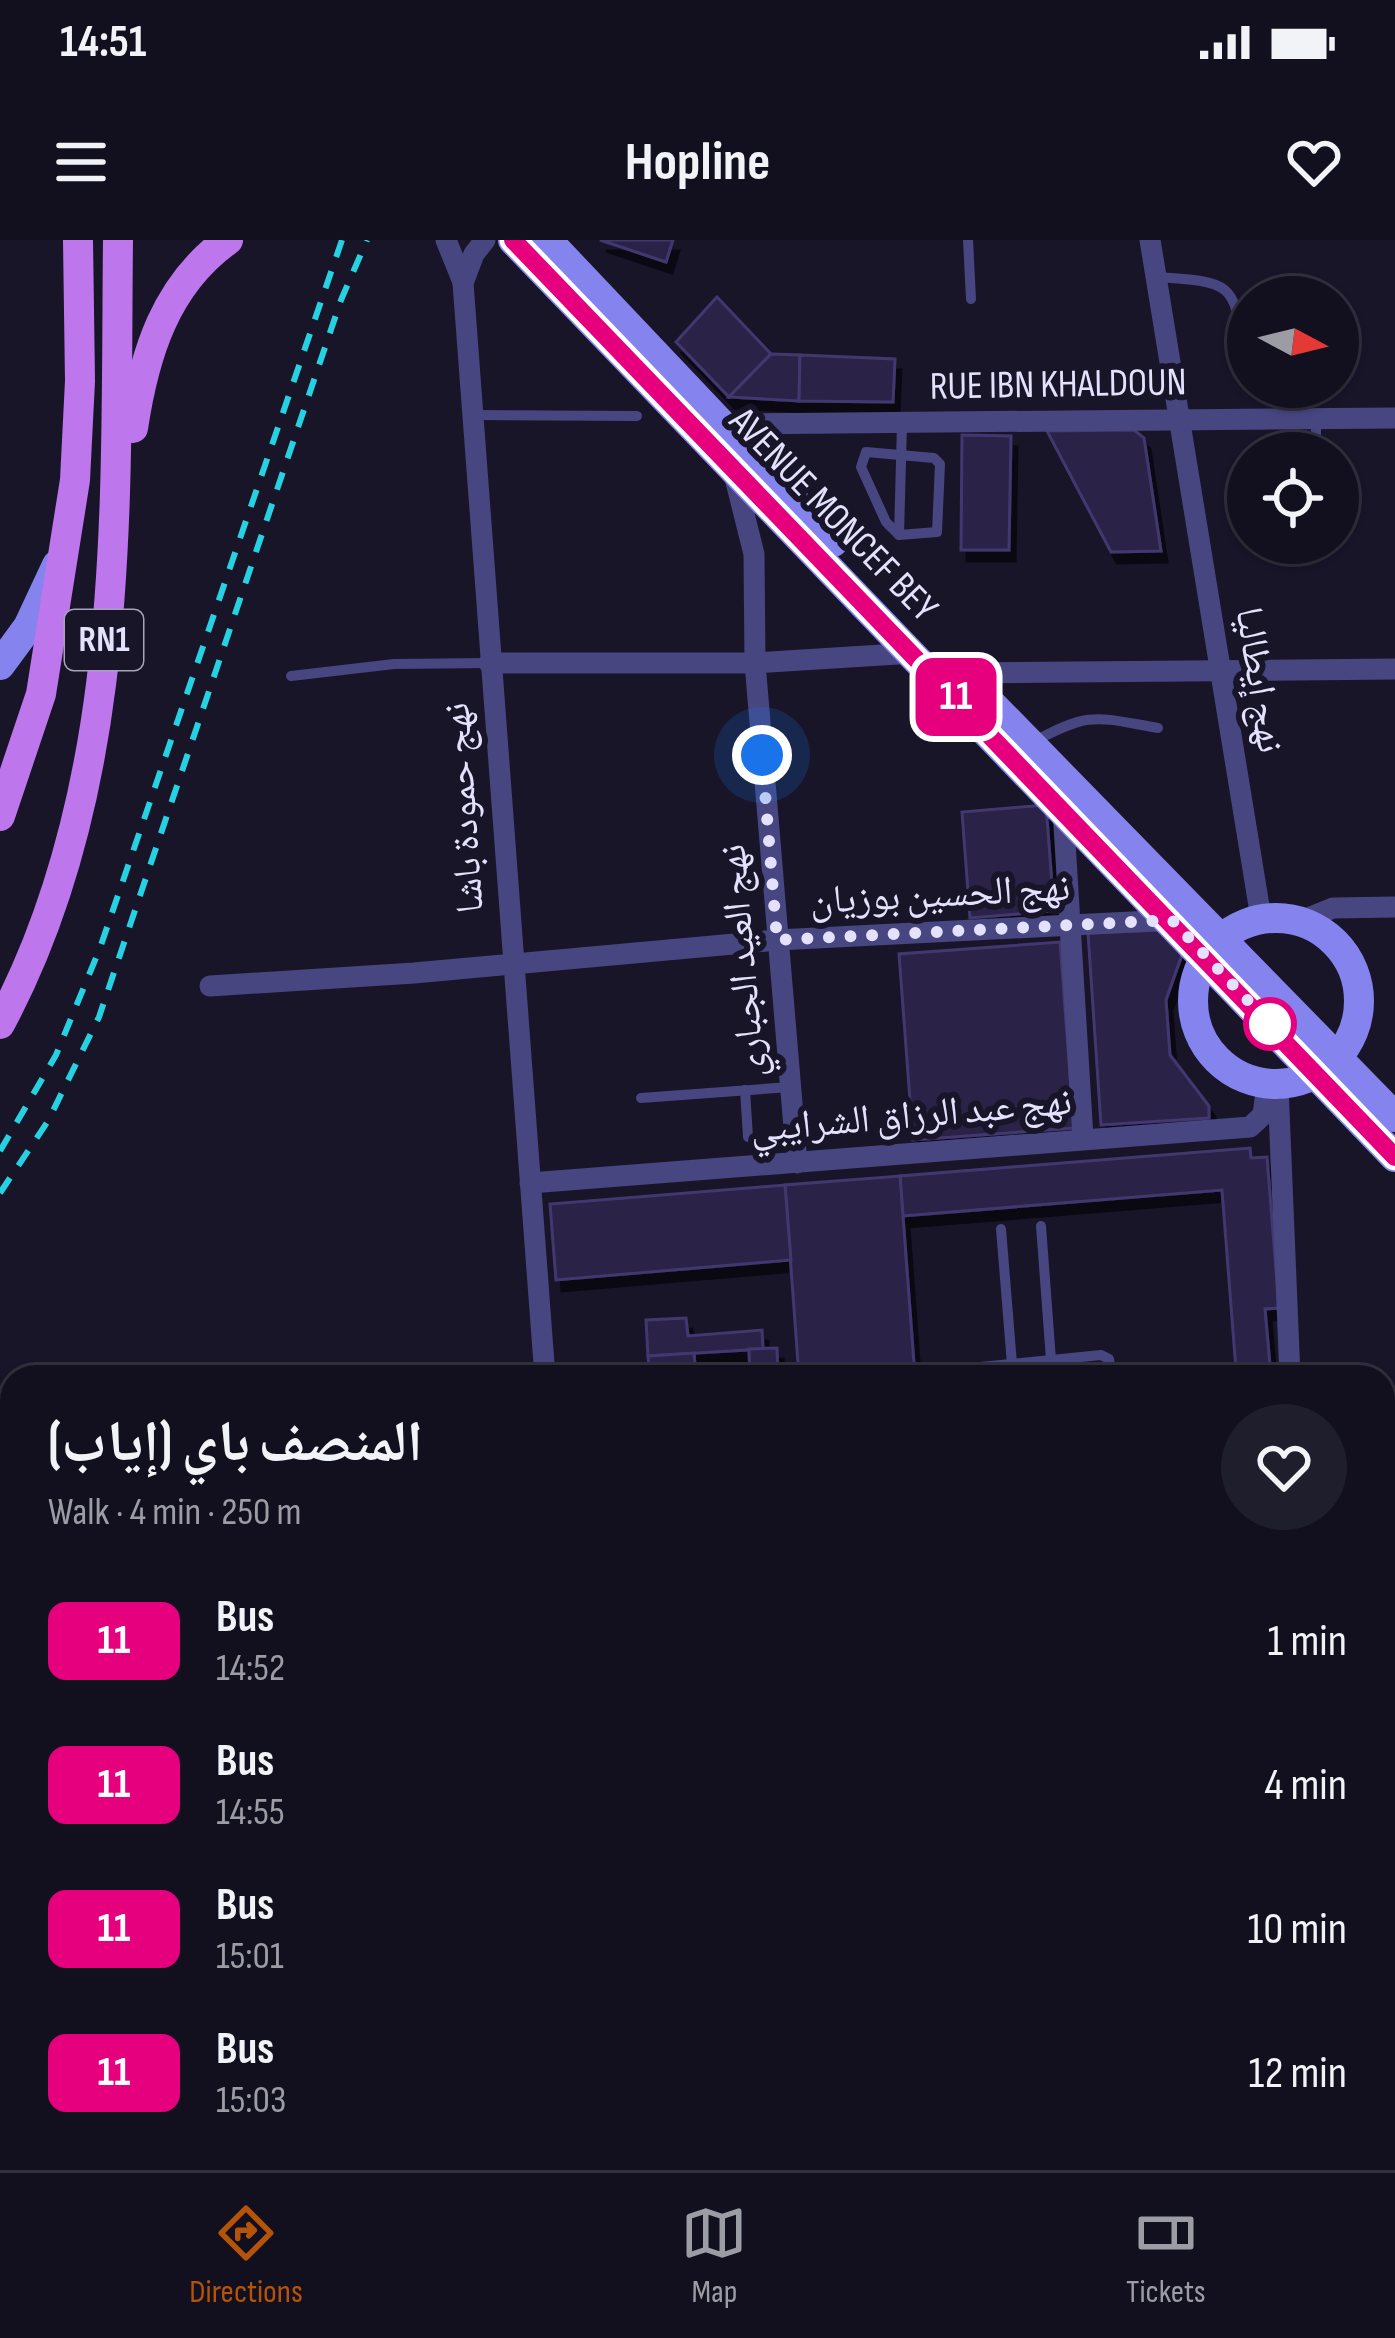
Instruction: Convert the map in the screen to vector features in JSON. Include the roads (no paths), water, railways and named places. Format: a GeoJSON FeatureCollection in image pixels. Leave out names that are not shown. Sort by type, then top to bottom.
{"type":"FeatureCollection","features":[{"type":"Feature","properties":{"kind":"main road","name":"RN1"},"geometry":{"type":"LineString","coordinates":[[0,816],[40,694],[76,460],[78,240]]}},
{"type":"Feature","properties":{"kind":"main road","name":"RN1"},"geometry":{"type":"LineString","coordinates":[[0,1024],[45,925],[93,742],[115,541],[118,240]]}},
{"type":"Feature","properties":{"kind":"main road"},"geometry":{"type":"LineString","coordinates":[[115,541],[146,360],[162,318],[186,281],[228,240]]}},
{"type":"Feature","properties":{"kind":"main road","name":"AVENUE MONCEF BEY"},"geometry":{"type":"LineString","coordinates":[[513,240],[1172,920],[1213,947]]}},
{"type":"Feature","properties":{"kind":"main road","name":"AVENUE MONCEF BEY"},"geometry":{"type":"LineString","coordinates":[[547,240],[1030,743],[1213,947],[1329,1066],[1395,1117]]}},
{"type":"Feature","properties":{"kind":"main road"},"geometry":{"type":"LineString","coordinates":[[0,665],[28,627],[62,554]]}},
{"type":"Feature","properties":{"kind":"main road"},"geometry":{"type":"LineString","coordinates":[[1261,919],[1301,921],[1330,937],[1351,963],[1360,995],[1355,1029],[1329,1066],[1272,1086],[1239,1077],[1216,1061],[1200,1038],[1192,1011],[1194,982],[1213,947],[1240,925],[1261,919]]}},
{"type":"Feature","properties":{"kind":"main road","name":"AVENUE MONCEF BEY"},"geometry":{"type":"LineString","coordinates":[[1329,1066],[1395,1157]]}},
{"type":"Feature","properties":{"kind":"street"},"geometry":{"type":"LineString","coordinates":[[446,240],[463,283]]}},
{"type":"Feature","properties":{"kind":"street"},"geometry":{"type":"LineString","coordinates":[[463,283],[485,240]]}},
{"type":"Feature","properties":{"kind":"street","name":"نهج إيطاليا"},"geometry":{"type":"LineString","coordinates":[[1150,240],[1261,919]]}},
{"type":"Feature","properties":{"kind":"street","name":"نهج حمودة باشا"},"geometry":{"type":"LineString","coordinates":[[463,283],[544,1365]]}},
{"type":"Feature","properties":{"kind":"street","name":"RUE IBN KHALDOUN"},"geometry":{"type":"LineString","coordinates":[[722,424],[1395,418]]}},
{"type":"Feature","properties":{"kind":"street","name":"نهج العيد الجباري"},"geometry":{"type":"LineString","coordinates":[[733,468],[754,554],[754,663],[797,1162]]}},
{"type":"Feature","properties":{"kind":"street"},"geometry":{"type":"LineString","coordinates":[[754,554],[775,532],[792,529]]}},
{"type":"Feature","properties":{"kind":"street"},"geometry":{"type":"LineString","coordinates":[[489,663],[754,663],[914,653]]}},
{"type":"Feature","properties":{"kind":"street"},"geometry":{"type":"LineString","coordinates":[[961,673],[1395,669]]}},
{"type":"Feature","properties":{"kind":"street"},"geometry":{"type":"LineString","coordinates":[[1063,809],[1083,1138]]}},
{"type":"Feature","properties":{"kind":"street"},"geometry":{"type":"LineString","coordinates":[[1301,921],[1333,908],[1395,907]]}},
{"type":"Feature","properties":{"kind":"street","name":"نهج الحسين بوزيان"},"geometry":{"type":"LineString","coordinates":[[210,986],[777,940],[1172,920]]}},
{"type":"Feature","properties":{"kind":"street"},"geometry":{"type":"LineString","coordinates":[[1272,1086],[1289,1365]]}},
{"type":"Feature","properties":{"kind":"street","name":"نهج عبد الرزاق الشرايبي"},"geometry":{"type":"LineString","coordinates":[[530,1183],[1254,1126],[1263,1115],[1272,1086]]}},
{"type":"Feature","properties":{"kind":"lane"},"geometry":{"type":"LineString","coordinates":[[968,240],[971,299]]}},
{"type":"Feature","properties":{"kind":"lane"},"geometry":{"type":"LineString","coordinates":[[1156,278],[1213,280],[1227,291]]}},
{"type":"Feature","properties":{"kind":"lane"},"geometry":{"type":"LineString","coordinates":[[472,415],[637,416]]}},
{"type":"Feature","properties":{"kind":"lane"},"geometry":{"type":"LineString","coordinates":[[1316,418],[1316,432]]}},
{"type":"Feature","properties":{"kind":"lane"},"geometry":{"type":"LineString","coordinates":[[898,535],[902,423]]}},
{"type":"Feature","properties":{"kind":"lane"},"geometry":{"type":"LineString","coordinates":[[866,452],[934,458],[940,464],[937,532],[898,535],[886,523],[860,467],[866,452]]}},
{"type":"Feature","properties":{"kind":"lane"},"geometry":{"type":"LineString","coordinates":[[291,676],[376,665],[489,663]]}},
{"type":"Feature","properties":{"kind":"lane"},"geometry":{"type":"LineString","coordinates":[[1030,743],[1075,719],[1158,728]]}},
{"type":"Feature","properties":{"kind":"lane"},"geometry":{"type":"LineString","coordinates":[[641,1098],[790,1087]]}},
{"type":"Feature","properties":{"kind":"lane"},"geometry":{"type":"LineString","coordinates":[[745,1090],[748,1137]]}},
{"type":"Feature","properties":{"kind":"lane"},"geometry":{"type":"LineString","coordinates":[[1041,1226],[1051,1360]]}},
{"type":"Feature","properties":{"kind":"lane"},"geometry":{"type":"LineString","coordinates":[[1000,1229],[1012,1364]]}},
{"type":"Feature","properties":{"kind":"lane"},"geometry":{"type":"LineString","coordinates":[[1002,1365],[1101,1355],[1110,1365]]}},
{"type":"Feature","properties":{"kind":"railway"},"geometry":{"type":"LineString","coordinates":[[0,1151],[56,1055],[100,948],[342,240]]}},
{"type":"Feature","properties":{"kind":"railway"},"geometry":{"type":"LineString","coordinates":[[0,1193],[48,1121],[99,1017],[341,300],[367,240]]}}]}
